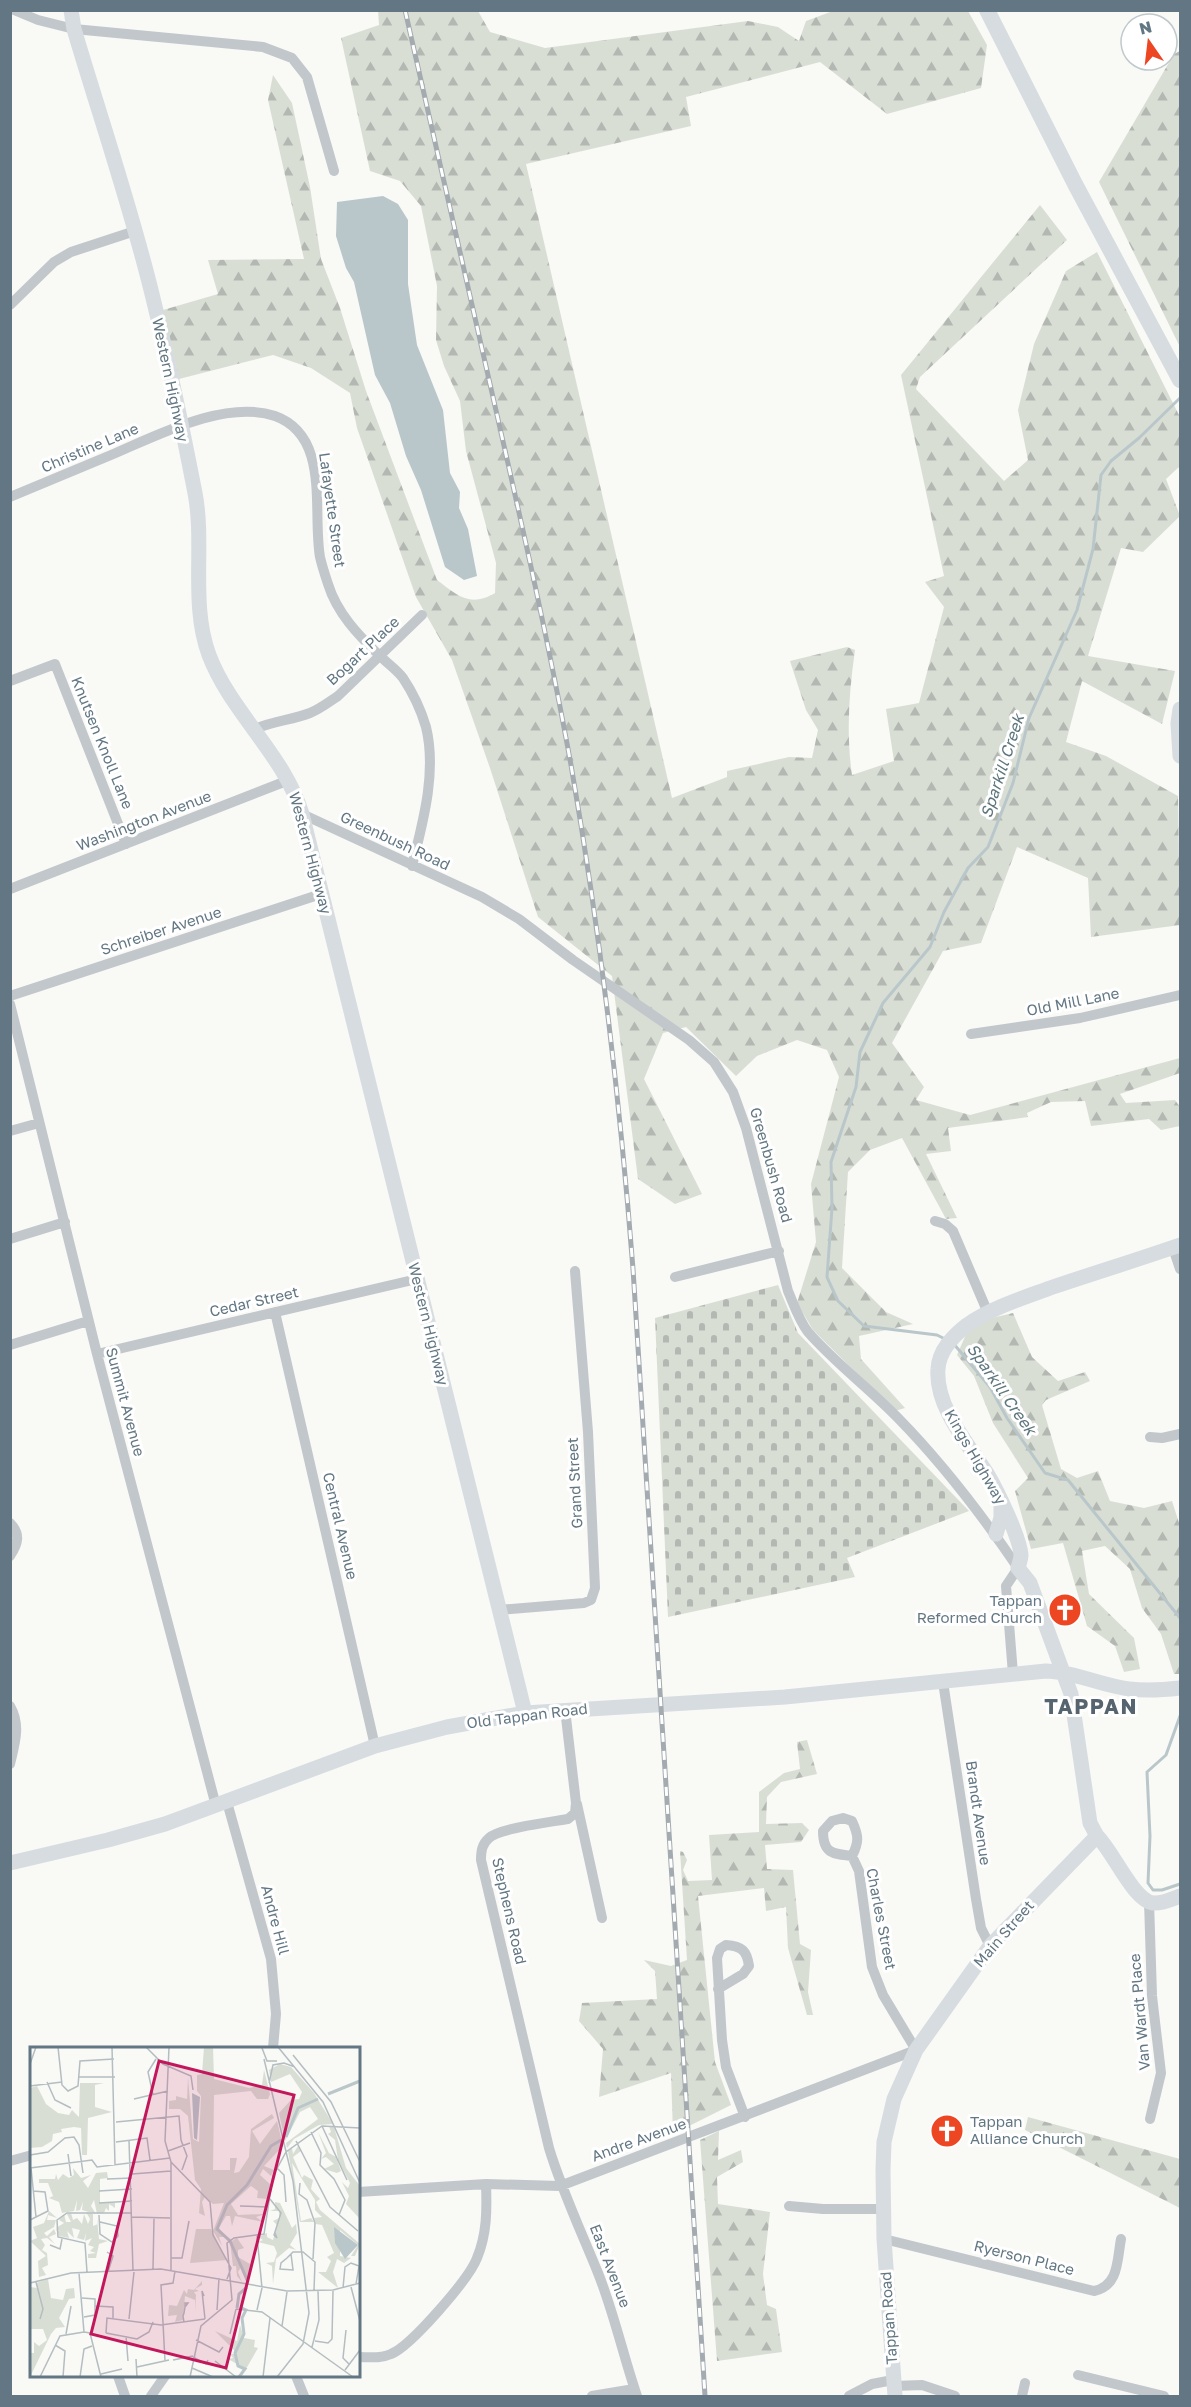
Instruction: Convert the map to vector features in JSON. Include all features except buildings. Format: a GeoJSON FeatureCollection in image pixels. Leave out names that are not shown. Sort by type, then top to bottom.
{"type":"FeatureCollection","features":[{"type":"Feature","properties":{"kind":"main road"},"geometry":{"type":"LineString","coordinates":[[987,10],[1083,199],[1180,380]]}},
{"type":"Feature","properties":{"kind":"street"},"geometry":{"type":"LineString","coordinates":[[14,10],[38,20],[74,29],[263,47],[292,58],[307,77],[334,171]]}},
{"type":"Feature","properties":{"kind":"street","name":"Western Highway"},"geometry":{"type":"LineString","coordinates":[[71,10],[74,29],[152,293],[196,496],[202,628],[209,654],[224,682],[289,780],[303,814],[525,1713]]}},
{"type":"Feature","properties":{"kind":"street"},"geometry":{"type":"LineString","coordinates":[[13,298],[54,262],[71,252],[135,231]]}},
{"type":"Feature","properties":{"kind":"street","name":"Lafayette Street"},"geometry":{"type":"LineString","coordinates":[[180,426],[219,416],[250,412],[275,416],[295,427],[306,440],[317,488],[320,557],[328,586],[340,610],[359,636],[402,676],[416,699],[426,728],[429,758],[428,791],[412,866]]}},
{"type":"Feature","properties":{"kind":"street","name":"Christine Lane"},"geometry":{"type":"LineString","coordinates":[[10,497],[180,426]]}},
{"type":"Feature","properties":{"kind":"street","name":"Bogart Place"},"geometry":{"type":"LineString","coordinates":[[255,729],[270,722],[309,713],[325,705],[338,696],[422,615]]}},
{"type":"Feature","properties":{"kind":"street","name":"Knutsen Knoll Lane"},"geometry":{"type":"LineString","coordinates":[[10,681],[55,664],[126,844]]}},
{"type":"Feature","properties":{"kind":"street"},"geometry":{"type":"LineString","coordinates":[[1180,709],[1178,723],[1180,756]]}},
{"type":"Feature","properties":{"kind":"street","name":"Washington Avenue"},"geometry":{"type":"LineString","coordinates":[[10,889],[289,780]]}},
{"type":"Feature","properties":{"kind":"street","name":"Greenbush Road"},"geometry":{"type":"LineString","coordinates":[[303,814],[482,897],[519,920],[689,1040],[714,1062],[733,1092],[746,1128],[788,1291],[807,1331],[899,1418],[939,1461],[996,1534],[1018,1568]]}},
{"type":"Feature","properties":{"kind":"street","name":"Schreiber Avenue"},"geometry":{"type":"LineString","coordinates":[[10,996],[321,894]]}},
{"type":"Feature","properties":{"kind":"street","name":"Old Mill Lane"},"geometry":{"type":"LineString","coordinates":[[971,1034],[1080,1018],[1180,995]]}},
{"type":"Feature","properties":{"kind":"street","name":"Summit Avenue"},"geometry":{"type":"LineString","coordinates":[[10,1004],[13,1026],[65,1222],[88,1321],[222,1804]]}},
{"type":"Feature","properties":{"kind":"street"},"geometry":{"type":"LineString","coordinates":[[10,1131],[39,1123]]}},
{"type":"Feature","properties":{"kind":"street"},"geometry":{"type":"LineString","coordinates":[[935,1221],[945,1224],[953,1231],[988,1313]]}},
{"type":"Feature","properties":{"kind":"street"},"geometry":{"type":"LineString","coordinates":[[10,1239],[65,1222]]}},
{"type":"Feature","properties":{"kind":"street"},"geometry":{"type":"LineString","coordinates":[[1177,1246],[1180,1269]]}},
{"type":"Feature","properties":{"kind":"street","name":"Kings Highway"},"geometry":{"type":"LineString","coordinates":[[1064,1672],[1030,1583],[1018,1568],[1021,1554],[1001,1499],[944,1402],[938,1384],[938,1368],[942,1352],[949,1341],[968,1325],[988,1313],[1031,1295],[1177,1246]]}},
{"type":"Feature","properties":{"kind":"street"},"geometry":{"type":"LineString","coordinates":[[675,1277],[778,1251]]}},
{"type":"Feature","properties":{"kind":"street","name":"Grand Street"},"geometry":{"type":"LineString","coordinates":[[499,1610],[584,1603],[591,1600],[595,1588],[588,1432],[575,1271]]}},
{"type":"Feature","properties":{"kind":"street","name":"Cedar Street"},"geometry":{"type":"LineString","coordinates":[[97,1354],[417,1279]]}},
{"type":"Feature","properties":{"kind":"street","name":"Central Avenue"},"geometry":{"type":"LineString","coordinates":[[275,1312],[375,1746]]}},
{"type":"Feature","properties":{"kind":"street"},"geometry":{"type":"LineString","coordinates":[[10,1345],[88,1321]]}},
{"type":"Feature","properties":{"kind":"street"},"geometry":{"type":"LineString","coordinates":[[1150,1437],[1162,1438],[1180,1434]]}},
{"type":"Feature","properties":{"kind":"street"},"geometry":{"type":"LineString","coordinates":[[996,1534],[1001,1518],[1001,1499]]}},
{"type":"Feature","properties":{"kind":"street"},"geometry":{"type":"LineString","coordinates":[[10,1523],[16,1529],[18,1544],[10,1556]]}},
{"type":"Feature","properties":{"kind":"street"},"geometry":{"type":"LineString","coordinates":[[1012,1674],[1006,1586],[1018,1568]]}},
{"type":"Feature","properties":{"kind":"street","name":"Old Tappan Road"},"geometry":{"type":"LineString","coordinates":[[11,1860],[108,1840],[165,1824],[375,1746],[447,1726],[525,1713],[785,1697],[1046,1671],[1064,1672],[1127,1689],[1180,1688]]}},
{"type":"Feature","properties":{"kind":"street"},"geometry":{"type":"LineString","coordinates":[[1064,1672],[1074,1711],[1090,1823],[1138,1893],[1149,1901],[1161,1902],[1180,1896]]}},
{"type":"Feature","properties":{"kind":"street","name":"Brandt Avenue"},"geometry":{"type":"LineString","coordinates":[[943,1682],[975,1899],[981,1928],[990,1946]]}},
{"type":"Feature","properties":{"kind":"street"},"geometry":{"type":"LineString","coordinates":[[10,1706],[16,1716],[17,1734],[10,1764]]}},
{"type":"Feature","properties":{"kind":"street"},"geometry":{"type":"LineString","coordinates":[[565,1710],[576,1803],[602,1918]]}},
{"type":"Feature","properties":{"kind":"street","name":"Stephens Road"},"geometry":{"type":"LineString","coordinates":[[549,2148],[481,1860],[481,1850],[490,1837],[497,1833],[568,1819],[575,1813],[576,1803]]}},
{"type":"Feature","properties":{"kind":"street","name":"Andre Hill"},"geometry":{"type":"LineString","coordinates":[[222,1804],[271,1959],[276,2014],[273,2047]]}},
{"type":"Feature","properties":{"kind":"street","name":"Main Street"},"geometry":{"type":"LineString","coordinates":[[884,2239],[883,2155],[886,2129],[897,2092],[916,2050],[990,1946],[1097,1836]]}},
{"type":"Feature","properties":{"kind":"street","name":"Charles Street"},"geometry":{"type":"LineString","coordinates":[[852,1856],[859,1871],[873,1967],[883,1995],[916,2050]]}},
{"type":"Feature","properties":{"kind":"street","name":"Van Wardt Place"},"geometry":{"type":"LineString","coordinates":[[1149,1901],[1152,1996],[1161,2073],[1150,2119]]}},
{"type":"Feature","properties":{"kind":"street"},"geometry":{"type":"LineString","coordinates":[[718,1989],[726,2067],[745,2117]]}},
{"type":"Feature","properties":{"kind":"street","name":"Andre Avenue"},"geometry":{"type":"LineString","coordinates":[[360,2192],[486,2184],[560,2186],[916,2050]]}},
{"type":"Feature","properties":{"kind":"street","name":"East Avenue"},"geometry":{"type":"LineString","coordinates":[[549,2148],[560,2186],[612,2313],[635,2393]]}},
{"type":"Feature","properties":{"kind":"street"},"geometry":{"type":"LineString","coordinates":[[10,2161],[30,2156]]}},
{"type":"Feature","properties":{"kind":"street"},"geometry":{"type":"LineString","coordinates":[[360,2356],[381,2357],[398,2350],[417,2334],[470,2272],[476,2260],[484,2230],[487,2212],[486,2184]]}},
{"type":"Feature","properties":{"kind":"street"},"geometry":{"type":"LineString","coordinates":[[789,2206],[823,2209],[884,2209]]}},
{"type":"Feature","properties":{"kind":"street","name":"Ryerson Place"},"geometry":{"type":"LineString","coordinates":[[884,2239],[1094,2291],[1105,2289],[1113,2279],[1121,2239]]}},
{"type":"Feature","properties":{"kind":"street","name":"Tappan Road"},"geometry":{"type":"LineString","coordinates":[[884,2239],[894,2387]]}},
{"type":"Feature","properties":{"kind":"street"},"geometry":{"type":"LineString","coordinates":[[1078,2375],[1164,2397]]}},
{"type":"Feature","properties":{"kind":"street"},"geometry":{"type":"LineString","coordinates":[[118,2377],[125,2397]]}},
{"type":"Feature","properties":{"kind":"street"},"geometry":{"type":"LineString","coordinates":[[151,2397],[164,2377]]}},
{"type":"Feature","properties":{"kind":"street"},"geometry":{"type":"LineString","coordinates":[[296,2377],[304,2397]]}},
{"type":"Feature","properties":{"kind":"street"},"geometry":{"type":"LineString","coordinates":[[1022,2397],[1025,2383]]}},
{"type":"Feature","properties":{"kind":"street"},"geometry":{"type":"LineString","coordinates":[[849,2397],[872,2384],[894,2387],[922,2385],[955,2397]]}},
{"type":"Feature","properties":{"kind":"street"},"geometry":{"type":"LineString","coordinates":[[592,2397],[635,2393]]}},
{"type":"Feature","properties":{"kind":"green space"},"geometry":{"type":"Polygon","coordinates":[[[378,10],[478,11],[490,32],[545,48],[748,21],[778,27],[799,41],[806,21],[833,11],[968,11],[987,45],[981,88],[887,114],[820,62],[686,97],[691,126],[526,164],[672,798],[727,777],[727,771],[789,757],[812,758],[818,730],[806,710],[790,661],[847,647],[855,650],[849,712],[852,775],[894,761],[886,709],[919,703],[944,607],[925,582],[944,576],[901,375],[1040,205],[1067,240],[920,377],[916,389],[1004,481],[1028,460],[1018,410],[1034,344],[1066,271],[1097,252],[1180,417],[1180,466],[1166,479],[1180,516],[1143,552],[1121,548],[1088,656],[1175,671],[1162,724],[1082,681],[1066,742],[1106,756],[1178,796],[1180,925],[1091,937],[1088,878],[1017,847],[981,943],[943,951],[892,1043],[924,1087],[916,1100],[970,1115],[1180,1058],[1180,1073],[1120,1094],[1126,1103],[1175,1100],[1180,1107],[1180,1126],[1161,1130],[1149,1119],[1091,1126],[1085,1101],[1051,1102],[1027,1113],[1028,1117],[948,1128],[951,1151],[926,1154],[957,1218],[946,1219],[902,1138],[870,1150],[848,1172],[842,1268],[886,1312],[913,1324],[859,1336],[861,1359],[905,1408],[895,1411],[813,1330],[797,1303],[816,1242],[811,1184],[839,1077],[827,1050],[797,1040],[757,1056],[736,1076],[686,1027],[663,1033],[644,1079],[702,1194],[675,1204],[638,1179],[612,976],[538,917],[452,660],[416,597],[357,428],[350,393],[311,368],[273,355],[179,379],[163,310],[218,294],[208,260],[304,259],[268,100],[273,75],[292,103],[310,187],[321,259],[340,308],[366,391],[437,580],[464,598],[478,599],[495,593],[496,563],[466,451],[460,401],[444,366],[436,340],[437,286],[421,206],[400,181],[370,171],[341,38],[379,25],[378,10]]]}},
{"type":"Feature","properties":{"kind":"green space"},"geometry":{"type":"Polygon","coordinates":[[[1179,52],[1180,347],[1099,182],[1163,72],[1179,72],[1179,52]]]}},
{"type":"Feature","properties":{"kind":"green space"},"geometry":{"type":"Polygon","coordinates":[[[778,1285],[798,1333],[969,1511],[847,1558],[855,1577],[668,1617],[655,1318],[778,1285]]]}},
{"type":"Feature","properties":{"kind":"green space"},"geometry":{"type":"Polygon","coordinates":[[[1013,1313],[1032,1357],[1058,1381],[1085,1372],[1090,1381],[1046,1400],[1042,1405],[1061,1469],[1077,1478],[1098,1471],[1110,1501],[1144,1508],[1172,1501],[1180,1526],[1180,1674],[1174,1674],[1161,1634],[1142,1608],[1130,1569],[1105,1546],[1082,1551],[1089,1594],[1134,1638],[1140,1669],[1124,1672],[1115,1646],[1087,1626],[1063,1543],[1031,1549],[1015,1491],[1028,1478],[993,1423],[974,1376],[957,1355],[967,1332],[992,1318],[1013,1313]]]}},
{"type":"Feature","properties":{"kind":"green space"},"geometry":{"type":"Polygon","coordinates":[[[807,1740],[817,1774],[781,1782],[767,1797],[766,1824],[802,1823],[809,1830],[801,1842],[765,1845],[767,1869],[793,1870],[800,1944],[811,1950],[808,1992],[813,2015],[807,2015],[788,1948],[786,1907],[766,1911],[764,1888],[698,1896],[715,2062],[731,2105],[673,2134],[671,2073],[599,2097],[603,2049],[579,2021],[582,2003],[657,1999],[655,1971],[644,1960],[671,1966],[687,1960],[680,1851],[687,1860],[683,1870],[688,1881],[712,1880],[709,1835],[759,1832],[759,1792],[784,1773],[800,1769],[797,1742],[807,1740]]]}},
{"type":"Feature","properties":{"kind":"green space"},"geometry":{"type":"Polygon","coordinates":[[[1028,2117],[1180,2159],[1180,2208],[1025,2130],[1028,2117]]]}},
{"type":"Feature","properties":{"kind":"green space"},"geometry":{"type":"Polygon","coordinates":[[[719,2131],[718,2160],[741,2150],[743,2162],[717,2177],[718,2204],[770,2212],[763,2274],[767,2305],[776,2309],[782,2352],[717,2361],[700,2140],[719,2131]]]}},
{"type":"Feature","properties":{"kind":"shaded area"},"geometry":{"type":"Polygon","coordinates":[[[383,196],[398,204],[408,220],[408,284],[417,345],[443,410],[450,473],[460,492],[459,508],[468,529],[477,576],[464,580],[445,567],[390,403],[375,375],[354,282],[346,268],[336,236],[337,202],[383,196]]]}},
{"type":"Feature","properties":{"kind":"waterway","name":"Sparkill Creek"},"geometry":{"type":"LineString","coordinates":[[945,1339],[937,1335],[864,1326],[838,1301],[827,1277],[832,1208],[831,1162],[856,1087],[860,1052],[883,1003],[930,947],[944,912],[968,868],[988,847],[1013,783],[1029,718],[1077,610],[1093,549],[1101,475],[1111,461],[1139,438],[1180,398]]}},
{"type":"Feature","properties":{"kind":"waterway","name":"Sparkill Creek"},"geometry":{"type":"LineString","coordinates":[[953,1343],[990,1387],[1007,1418],[1045,1473],[1068,1480],[1180,1618]]}},
{"type":"Feature","properties":{"kind":"waterway","name":"Sparkill Creek"},"geometry":{"type":"LineString","coordinates":[[1180,1716],[1166,1755],[1147,1772],[1150,1836],[1148,1883],[1153,1890],[1162,1890],[1180,1884]]}},
{"type":"Feature","properties":{"kind":"railway"},"geometry":{"type":"LineString","coordinates":[[405,10],[554,675],[591,890],[608,1016],[633,1269],[705,2396]]}},
{"type":"Feature","properties":{"kind":"place","name":"Tappan Reformed Church"},"geometry":{"type":"Point","coordinates":[1065,1610]}},
{"type":"Feature","properties":{"kind":"place","name":"Tappan Alliance Church"},"geometry":{"type":"Point","coordinates":[947,2131]}},
{"type":"Feature","properties":{"kind":"district","name":"TAPPAN"},"geometry":{"type":"Point","coordinates":[1091,1707]}}]}
